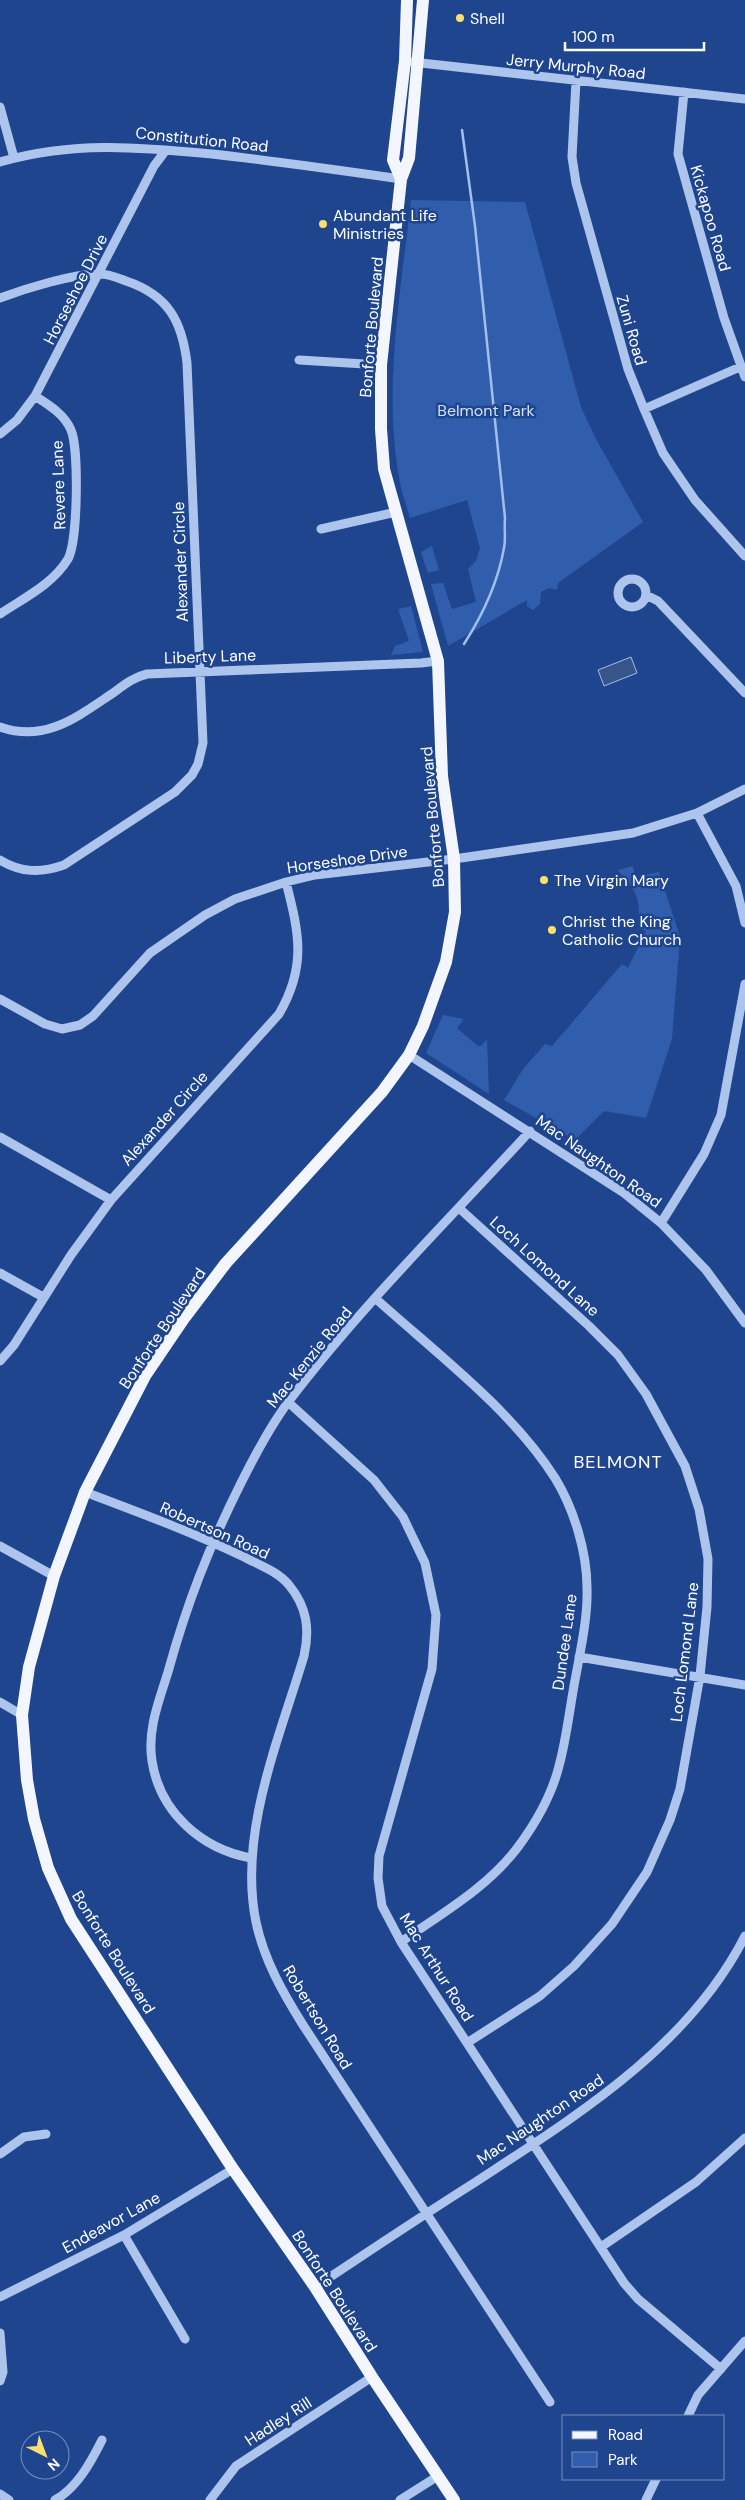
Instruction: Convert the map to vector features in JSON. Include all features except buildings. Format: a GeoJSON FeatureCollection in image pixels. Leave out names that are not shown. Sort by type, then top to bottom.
{"type":"FeatureCollection","features":[{"type":"Feature","properties":{"kind":"main road","name":"Bonforte Boulevard"},"geometry":{"type":"LineString","coordinates":[[407,0],[411,62],[409,158],[401,179],[381,365],[381,430],[384,469],[438,661],[442,776],[454,859],[455,912],[446,962],[436,996],[409,1055],[382,1092],[226,1263],[185,1317],[145,1376],[85,1492],[54,1576],[29,1667],[22,1715],[27,1780],[34,1819],[48,1868],[71,1919],[233,2168],[315,2287],[454,2500]]}},
{"type":"Feature","properties":{"kind":"main road","name":"Bonforte Boulevard"},"geometry":{"type":"LineString","coordinates":[[411,62],[423,0]]}},
{"type":"Feature","properties":{"kind":"street","name":"Jerry Murphy Road"},"geometry":{"type":"LineString","coordinates":[[411,62],[745,99]]}},
{"type":"Feature","properties":{"kind":"street","name":"Zuni Road"},"geometry":{"type":"LineString","coordinates":[[576,80],[572,157],[576,182],[628,370],[664,453],[695,500],[745,556]]}},
{"type":"Feature","properties":{"kind":"street","name":"Kickapoo Road"},"geometry":{"type":"LineString","coordinates":[[684,92],[678,154],[724,318],[745,377]]}},
{"type":"Feature","properties":{"kind":"street"},"geometry":{"type":"LineString","coordinates":[[0,107],[14,158]]}},
{"type":"Feature","properties":{"kind":"street","name":"Constitution Road"},"geometry":{"type":"LineString","coordinates":[[0,162],[85,146],[119,146],[401,179]]}},
{"type":"Feature","properties":{"kind":"street","name":"Horseshoe Drive"},"geometry":{"type":"LineString","coordinates":[[0,434],[17,420],[35,396],[100,274],[154,166],[166,150]]}},
{"type":"Feature","properties":{"kind":"street","name":"Alexander Circle"},"geometry":{"type":"LineString","coordinates":[[0,298],[48,283],[100,274],[141,286],[155,295],[175,317],[184,341],[203,743],[198,764],[183,785],[64,865],[52,869],[30,871],[19,869],[0,860]]}},
{"type":"Feature","properties":{"kind":"street"},"geometry":{"type":"LineString","coordinates":[[299,360],[381,365]]}},
{"type":"Feature","properties":{"kind":"street"},"geometry":{"type":"LineString","coordinates":[[644,409],[740,367]]}},
{"type":"Feature","properties":{"kind":"street","name":"Revere Lane"},"geometry":{"type":"LineString","coordinates":[[0,614],[55,576],[69,557],[75,536],[72,432],[60,415],[35,396]]}},
{"type":"Feature","properties":{"kind":"street"},"geometry":{"type":"LineString","coordinates":[[321,528],[396,512]]}},
{"type":"Feature","properties":{"kind":"street"},"geometry":{"type":"LineString","coordinates":[[646,595],[658,601],[745,692]]}},
{"type":"Feature","properties":{"kind":"street","name":"Liberty Lane"},"geometry":{"type":"LineString","coordinates":[[0,727],[15,732],[43,731],[70,720],[141,675],[438,661]]}},
{"type":"Feature","properties":{"kind":"street","name":"Horseshoe Drive"},"geometry":{"type":"LineString","coordinates":[[0,999],[45,1024],[62,1029],[80,1024],[93,1016],[134,968],[158,948],[205,915],[235,899],[286,882],[315,876],[454,859],[634,833],[697,813],[745,789]]}},
{"type":"Feature","properties":{"kind":"street"},"geometry":{"type":"LineString","coordinates":[[697,813],[736,886],[745,923]]}},
{"type":"Feature","properties":{"kind":"street","name":"Alexander Circle"},"geometry":{"type":"LineString","coordinates":[[0,1361],[14,1345],[70,1255],[111,1200],[279,1014],[290,995],[296,976],[300,949],[297,924],[286,882]]}},
{"type":"Feature","properties":{"kind":"street"},"geometry":{"type":"LineString","coordinates":[[661,1223],[704,1154],[721,1114],[745,984]]}},
{"type":"Feature","properties":{"kind":"street","name":"Mac Naughton Road"},"geometry":{"type":"LineString","coordinates":[[409,1055],[624,1193],[661,1223],[706,1270],[745,1323]]}},
{"type":"Feature","properties":{"kind":"street","name":"Mac Kenzie Road"},"geometry":{"type":"LineString","coordinates":[[252,1858],[221,1850],[192,1832],[170,1806],[159,1786],[152,1762],[153,1724],[194,1588],[212,1541],[256,1455],[288,1402],[375,1298],[460,1209],[530,1131]]}},
{"type":"Feature","properties":{"kind":"street"},"geometry":{"type":"LineString","coordinates":[[0,1137],[111,1200]]}},
{"type":"Feature","properties":{"kind":"street","name":"Loch Lomond Lane"},"geometry":{"type":"LineString","coordinates":[[460,1209],[618,1355],[646,1394],[685,1466],[700,1509],[708,1559],[707,1607],[700,1676],[680,1789],[670,1820],[647,1872],[612,1924],[574,1966],[540,1996],[467,2043]]}},
{"type":"Feature","properties":{"kind":"street"},"geometry":{"type":"LineString","coordinates":[[0,1273],[43,1297]]}},
{"type":"Feature","properties":{"kind":"street","name":"Dundee Lane"},"geometry":{"type":"LineString","coordinates":[[375,1298],[504,1414],[529,1442],[556,1479],[570,1508],[582,1546],[587,1588],[579,1657],[559,1766],[540,1813],[518,1847],[492,1877],[400,1942]]}},
{"type":"Feature","properties":{"kind":"street","name":"Mac Arthur Road"},"geometry":{"type":"LineString","coordinates":[[288,1402],[374,1480],[403,1517],[424,1563],[436,1615],[432,1669],[380,1856],[378,1878],[382,1906],[400,1942],[624,2283],[638,2299],[721,2369]]}},
{"type":"Feature","properties":{"kind":"street","name":"Robertson Road"},"geometry":{"type":"LineString","coordinates":[[85,1492],[212,1541],[278,1574],[295,1593],[307,1621],[308,1637],[267,1779],[255,1827],[252,1858],[251,1883],[256,1924],[266,1958],[280,1989],[550,2402]]}},
{"type":"Feature","properties":{"kind":"street"},"geometry":{"type":"LineString","coordinates":[[0,1546],[54,1576]]}},
{"type":"Feature","properties":{"kind":"street"},"geometry":{"type":"LineString","coordinates":[[579,1657],[745,1684]]}},
{"type":"Feature","properties":{"kind":"street"},"geometry":{"type":"LineString","coordinates":[[0,1702],[22,1715]]}},
{"type":"Feature","properties":{"kind":"street","name":"Mac Naughton Road"},"geometry":{"type":"LineString","coordinates":[[315,2287],[534,2144],[614,2087],[662,2046],[709,1992],[745,1936]]}},
{"type":"Feature","properties":{"kind":"street"},"geometry":{"type":"LineString","coordinates":[[0,2154],[24,2137],[46,2134]]}},
{"type":"Feature","properties":{"kind":"street"},"geometry":{"type":"LineString","coordinates":[[601,2247],[696,2182],[745,2138]]}},
{"type":"Feature","properties":{"kind":"street","name":"Endeavor Lane"},"geometry":{"type":"LineString","coordinates":[[0,2297],[124,2235],[233,2168]]}},
{"type":"Feature","properties":{"kind":"street"},"geometry":{"type":"LineString","coordinates":[[124,2235],[185,2338]]}},
{"type":"Feature","properties":{"kind":"street"},"geometry":{"type":"LineString","coordinates":[[0,2333],[3,2372],[0,2380]]}},
{"type":"Feature","properties":{"kind":"street"},"geometry":{"type":"LineString","coordinates":[[688,2415],[698,2395],[745,2341]]}},
{"type":"Feature","properties":{"kind":"street","name":"Hadley Rill"},"geometry":{"type":"LineString","coordinates":[[210,2500],[236,2466],[372,2377]]}},
{"type":"Feature","properties":{"kind":"street"},"geometry":{"type":"LineString","coordinates":[[55,2500],[63,2496],[90,2464],[102,2440]]}},
{"type":"Feature","properties":{"kind":"street"},"geometry":{"type":"LineString","coordinates":[[400,2500],[438,2476]]}},
{"type":"Feature","properties":{"kind":"street"},"geometry":{"type":"LineString","coordinates":[[646,2500],[656,2480]]}},
{"type":"Feature","properties":{"kind":"street"},"geometry":{"type":"LineString","coordinates":[[0,2494],[9,2500]]}},
{"type":"Feature","properties":{"kind":"green space","name":"Belmont Park"},"geometry":{"type":"Polygon","coordinates":[[[411,200],[525,202],[581,407],[596,439],[643,522],[558,583],[557,590],[549,588],[541,592],[540,604],[533,610],[527,606],[527,600],[448,646],[431,584],[443,583],[452,609],[476,602],[468,569],[476,561],[480,548],[467,500],[410,518],[400,482],[395,443],[393,373],[395,338],[411,200]]]}},
{"type":"Feature","properties":{"kind":"green space"},"geometry":{"type":"Polygon","coordinates":[[[432,546],[439,570],[428,573],[421,552],[432,546]]]}},
{"type":"Feature","properties":{"kind":"green space"},"geometry":{"type":"Polygon","coordinates":[[[411,606],[423,652],[391,655],[395,646],[409,641],[398,609],[411,606]]]}},
{"type":"Feature","properties":{"kind":"green space"},"geometry":{"type":"Polygon","coordinates":[[[633,866],[635,877],[659,872],[680,937],[672,1039],[646,1118],[604,1111],[575,1140],[504,1100],[523,1069],[545,1044],[552,1046],[622,964],[628,968],[646,931],[638,928],[639,909],[636,896],[630,884],[618,870],[633,866]]]}},
{"type":"Feature","properties":{"kind":"green space"},"geometry":{"type":"Polygon","coordinates":[[[443,1015],[464,1019],[457,1028],[478,1046],[481,1046],[487,1039],[489,1094],[426,1053],[443,1015]]]}},
{"type":"Feature","properties":{"kind":"shaded area"},"geometry":{"type":"Polygon","coordinates":[[[631,657],[637,673],[604,686],[598,670],[631,657]]]}},
{"type":"Feature","properties":{"kind":"waterway"},"geometry":{"type":"LineString","coordinates":[[462,130],[475,226],[505,518],[505,545],[498,573],[483,610],[464,644]]}},
{"type":"Feature","properties":{"kind":"place","name":"Shell"},"geometry":{"type":"Point","coordinates":[460,18]}},
{"type":"Feature","properties":{"kind":"place","name":"Abundant Life Ministries"},"geometry":{"type":"Point","coordinates":[323,224]}},
{"type":"Feature","properties":{"kind":"place","name":"The Virgin Mary"},"geometry":{"type":"Point","coordinates":[544,880]}},
{"type":"Feature","properties":{"kind":"place","name":"Christ the King Catholic Church"},"geometry":{"type":"Point","coordinates":[552,930]}},
{"type":"Feature","properties":{"kind":"district","name":"BELMONT"},"geometry":{"type":"Point","coordinates":[618,1462]}}]}
